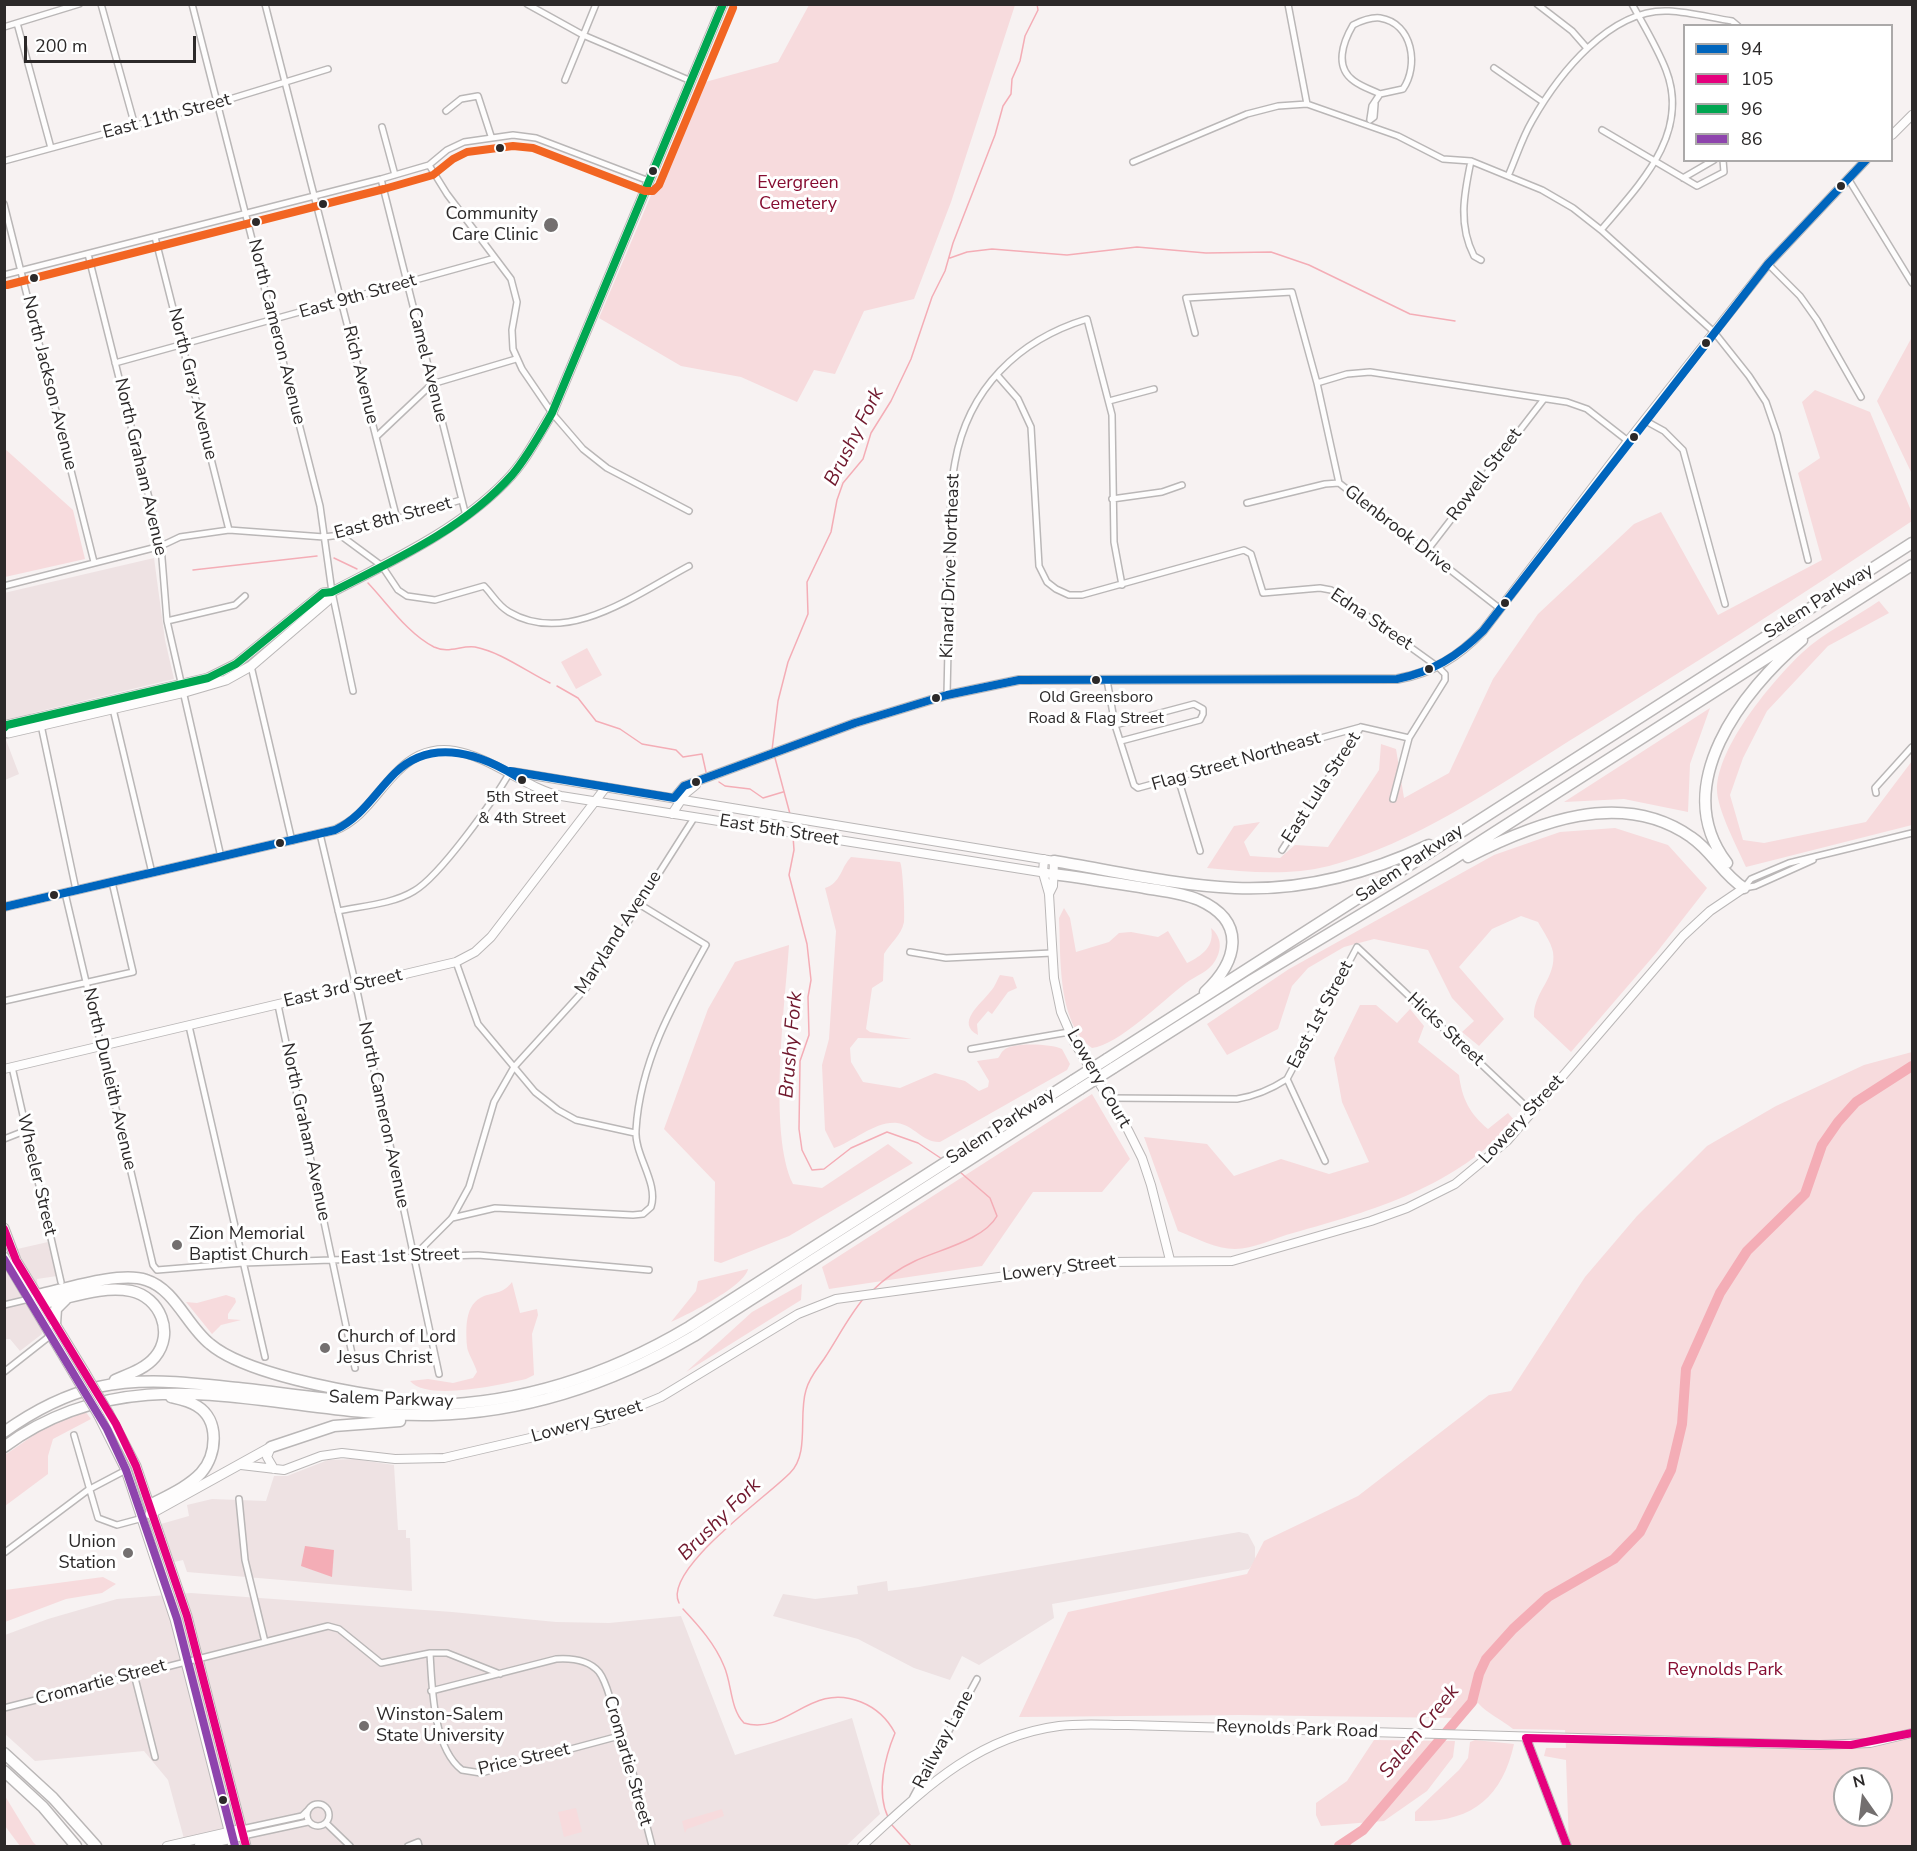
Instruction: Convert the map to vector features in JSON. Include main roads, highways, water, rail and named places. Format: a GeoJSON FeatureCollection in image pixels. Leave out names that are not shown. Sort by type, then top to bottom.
{"type":"FeatureCollection","features":[{"type":"Feature","properties":{"kind":"highway","name":"Salem Parkway"},"geometry":{"type":"LineString","coordinates":[[1110,1063],[1192,1005],[1459,831],[1912,543]]}},
{"type":"Feature","properties":{"kind":"highway","name":"Salem Parkway"},"geometry":{"type":"LineString","coordinates":[[4,1432],[48,1406],[101,1386],[145,1381],[178,1382],[369,1402],[432,1405],[474,1402],[535,1391],[576,1380],[634,1357],[689,1327],[918,1186],[1110,1063],[1414,884],[1912,565]]}},
{"type":"Feature","properties":{"kind":"highway"},"geometry":{"type":"LineString","coordinates":[[1744,888],[1717,848],[1707,823],[1705,795],[1711,764],[1726,731],[1758,684],[1791,649],[1828,619]]}},
{"type":"Feature","properties":{"kind":"highway"},"geometry":{"type":"LineString","coordinates":[[1414,884],[1527,829],[1568,817],[1612,812],[1651,818],[1679,829],[1706,849],[1736,883],[1744,888]]}},
{"type":"Feature","properties":{"kind":"highway"},"geometry":{"type":"LineString","coordinates":[[1049,860],[1215,886],[1278,887],[1319,882],[1372,868],[1459,831]]}},
{"type":"Feature","properties":{"kind":"highway"},"geometry":{"type":"LineString","coordinates":[[1048,873],[1186,896],[1201,901],[1218,913],[1227,923],[1231,935],[1232,955],[1221,976],[1192,1005]]}},
{"type":"Feature","properties":{"kind":"highway","name":"Salem Parkway"},"geometry":{"type":"LineString","coordinates":[[4,1447],[34,1428],[74,1409],[114,1398],[156,1393],[188,1393],[369,1413],[454,1414],[496,1410],[559,1396],[638,1366],[703,1330],[918,1186]]}},
{"type":"Feature","properties":{"kind":"highway"},"geometry":{"type":"LineString","coordinates":[[36,1299],[121,1278],[143,1279],[168,1294],[192,1327],[210,1345],[236,1360],[264,1370],[358,1393],[432,1405]]}},
{"type":"Feature","properties":{"kind":"highway"},"geometry":{"type":"LineString","coordinates":[[36,1299],[66,1299],[112,1290],[133,1292],[148,1299],[162,1317],[164,1334],[155,1358],[139,1370],[101,1386]]}},
{"type":"Feature","properties":{"kind":"highway"},"geometry":{"type":"LineString","coordinates":[[56,1324],[56,1309],[66,1299]]}},
{"type":"Feature","properties":{"kind":"highway"},"geometry":{"type":"LineString","coordinates":[[151,1509],[197,1477],[210,1460],[214,1446],[210,1423],[203,1410],[192,1403],[156,1393]]}},
{"type":"Feature","properties":{"kind":"highway"},"geometry":{"type":"LineString","coordinates":[[271,1447],[334,1426],[454,1414]]}},
{"type":"Feature","properties":{"kind":"highway"},"geometry":{"type":"LineString","coordinates":[[4,1753],[53,1798],[96,1846]]}},
{"type":"Feature","properties":{"kind":"highway"},"geometry":{"type":"LineString","coordinates":[[4,1771],[43,1807],[76,1846]]}},
{"type":"Feature","properties":{"kind":"main road"},"geometry":{"type":"LineString","coordinates":[[332,592],[328,600],[251,666],[226,680],[184,688],[8,725],[4,730],[8,733],[113,709],[184,688],[208,678],[236,664],[323,593],[332,592],[382,566],[466,516],[507,480],[526,457],[552,412],[723,4]]}},
{"type":"Feature","properties":{"kind":"main road"},"geometry":{"type":"LineString","coordinates":[[1893,134],[1912,116]]}},
{"type":"Feature","properties":{"kind":"main road"},"geometry":{"type":"LineString","coordinates":[[672,814],[684,786],[699,783],[855,723],[947,695],[1019,681],[1397,679],[1438,667],[1465,650],[1768,264],[1864,162]]}},
{"type":"Feature","properties":{"kind":"main road"},"geometry":{"type":"LineString","coordinates":[[251,666],[254,657],[280,634],[278,628]]}},
{"type":"Feature","properties":{"kind":"main road","name":"East 5th Street"},"geometry":{"type":"LineString","coordinates":[[4,907],[341,828],[354,820],[400,768],[422,755],[438,751],[459,752],[510,771],[1049,860]]}},
{"type":"Feature","properties":{"kind":"main road","name":"East 5th Street"},"geometry":{"type":"LineString","coordinates":[[510,771],[545,792],[594,802],[1048,873]]}},
{"type":"Feature","properties":{"kind":"main road","name":"East 3rd Street"},"geometry":{"type":"LineString","coordinates":[[8,1068],[456,962],[475,952],[490,937],[606,787]]}},
{"type":"Feature","properties":{"kind":"main road","name":"Lowery Court"},"geometry":{"type":"LineString","coordinates":[[1049,860],[1055,989],[1069,1032],[1128,1130],[1147,1171],[1170,1260]]}},
{"type":"Feature","properties":{"kind":"main road","name":"Lowery Street"},"geometry":{"type":"LineString","coordinates":[[232,1468],[248,1464],[274,1469],[289,1469],[321,1456],[342,1453],[395,1459],[444,1458],[610,1419],[668,1394],[807,1310],[848,1297],[1110,1262],[1170,1260],[1214,1262],[1241,1259],[1407,1208],[1441,1192],[1469,1174],[1507,1141],[1683,936],[1710,911],[1744,888]]}},
{"type":"Feature","properties":{"kind":"main road"},"geometry":{"type":"LineString","coordinates":[[4,1228],[16,1260],[51,1335],[79,1373]]}},
{"type":"Feature","properties":{"kind":"main road"},"geometry":{"type":"LineString","coordinates":[[4,1257],[56,1324],[79,1373],[130,1452],[171,1568],[199,1658],[246,1846]]}},
{"type":"Feature","properties":{"kind":"main road"},"geometry":{"type":"LineString","coordinates":[[104,1415],[126,1470],[171,1605],[187,1660],[231,1839]]}},
{"type":"Feature","properties":{"kind":"main road"},"geometry":{"type":"LineString","coordinates":[[271,1447],[267,1457],[274,1469]]}},
{"type":"Feature","properties":{"kind":"main road"},"geometry":{"type":"LineString","coordinates":[[142,1518],[151,1509],[271,1447]]}},
{"type":"Feature","properties":{"kind":"main road","name":"Reynolds Park Road"},"geometry":{"type":"LineString","coordinates":[[862,1846],[949,1769],[978,1751],[1024,1733],[1058,1726],[1128,1725],[1851,1745],[1912,1732]]}},
{"type":"Feature","properties":{"kind":"main road"},"geometry":{"type":"LineString","coordinates":[[1526,1737],[1567,1846]]}},
{"type":"Feature","properties":{"kind":"main road"},"geometry":{"type":"LineString","coordinates":[[199,1846],[231,1839],[242,1832]]}},
{"type":"Feature","properties":{"kind":"main road"},"geometry":{"type":"LineString","coordinates":[[167,1846],[231,1839]]}},
{"type":"Feature","properties":{"kind":"waterway","name":"Brushy Fork"},"geometry":{"type":"LineString","coordinates":[[772,750],[778,701],[788,662],[808,614],[807,582],[831,532],[843,483],[863,459],[871,433],[891,401],[911,359],[932,297],[945,271],[953,243],[995,135],[1003,106],[1011,94],[1012,79],[1020,61],[1025,36],[1038,10],[1037,4]]}},
{"type":"Feature","properties":{"kind":"waterway"},"geometry":{"type":"LineString","coordinates":[[950,258],[967,252],[992,249],[1067,255],[1137,247],[1206,253],[1271,252],[1309,265],[1410,314],[1455,321]]}},
{"type":"Feature","properties":{"kind":"waterway"},"geometry":{"type":"LineString","coordinates":[[193,570],[317,556]]}},
{"type":"Feature","properties":{"kind":"waterway"},"geometry":{"type":"LineString","coordinates":[[334,558],[357,569]]}},
{"type":"Feature","properties":{"kind":"waterway"},"geometry":{"type":"LineString","coordinates":[[368,583],[407,627],[434,647],[445,650],[475,647],[485,650],[550,683]]}},
{"type":"Feature","properties":{"kind":"waterway"},"geometry":{"type":"LineString","coordinates":[[557,686],[578,698],[596,721],[620,729],[642,744],[676,750],[683,757],[702,754],[706,772]]}},
{"type":"Feature","properties":{"kind":"waterway","name":"Brushy Fork"},"geometry":{"type":"LineString","coordinates":[[775,758],[790,814]]}},
{"type":"Feature","properties":{"kind":"waterway"},"geometry":{"type":"LineString","coordinates":[[719,782],[725,786],[750,789],[763,798],[783,792]]}},
{"type":"Feature","properties":{"kind":"waterway","name":"Brushy Fork"},"geometry":{"type":"LineString","coordinates":[[793,836],[794,850],[789,875],[807,944],[811,980],[808,997],[809,1035],[800,1061],[799,1129],[802,1150],[812,1170],[824,1169],[851,1148],[887,1132],[918,1143],[942,1159]]}},
{"type":"Feature","properties":{"kind":"waterway","name":"Salem Creek"},"geometry":{"type":"LineString","coordinates":[[1339,1846],[1363,1830],[1472,1702],[1479,1674],[1486,1659],[1513,1629],[1548,1597],[1614,1559],[1640,1532],[1671,1470],[1682,1424],[1686,1369],[1720,1293],[1747,1251],[1805,1194],[1822,1145],[1838,1122],[1856,1102],[1912,1066]]}},
{"type":"Feature","properties":{"kind":"waterway","name":"Brushy Fork"},"geometry":{"type":"LineString","coordinates":[[872,1291],[909,1264],[982,1232],[997,1216],[990,1198],[960,1172]]}},
{"type":"Feature","properties":{"kind":"waterway","name":"Brushy Fork"},"geometry":{"type":"LineString","coordinates":[[679,1603],[678,1589],[686,1572],[701,1553],[796,1465],[802,1445],[804,1400],[807,1386],[864,1298]]}},
{"type":"Feature","properties":{"kind":"waterway","name":"Brushy Fork"},"geometry":{"type":"LineString","coordinates":[[683,1609],[716,1650],[727,1673],[736,1711],[744,1723],[759,1725],[773,1722],[813,1703],[827,1698],[843,1697],[866,1704],[885,1718],[895,1733],[885,1764],[882,1786],[884,1807],[888,1817]]}},
{"type":"Feature","properties":{"kind":"waterway","name":"Brushy Fork"},"geometry":{"type":"LineString","coordinates":[[891,1824],[911,1846]]}},
{"type":"Feature","properties":{"kind":"waterway","name":"Salem Creek"},"geometry":{"type":"LineString","coordinates":[[1345,1843],[1352,1846]]}},
{"type":"Feature","properties":{"kind":"place","name":"Community Care Clinic"},"geometry":{"type":"Point","coordinates":[551,225]}},
{"type":"Feature","properties":{"kind":"place","name":"Old Greensboro Road & Flag Street"},"geometry":{"type":"Point","coordinates":[1096,680]}},
{"type":"Feature","properties":{"kind":"place","name":"5th Street & 4th Street"},"geometry":{"type":"Point","coordinates":[522,780]}},
{"type":"Feature","properties":{"kind":"place","name":"Zion Memorial Baptist Church"},"geometry":{"type":"Point","coordinates":[177,1245]}},
{"type":"Feature","properties":{"kind":"place","name":"Church of Lord Jesus Christ"},"geometry":{"type":"Point","coordinates":[325,1348]}},
{"type":"Feature","properties":{"kind":"place","name":"Union Station"},"geometry":{"type":"Point","coordinates":[128,1553]}},
{"type":"Feature","properties":{"kind":"place","name":"Winston-Salem State University"},"geometry":{"type":"Point","coordinates":[364,1726]}},
{"type":"Feature","properties":{"kind":"park label","name":"Evergreen Cemetery"},"geometry":{"type":"Point","coordinates":[798,194]}},
{"type":"Feature","properties":{"kind":"park label","name":"Reynolds Park"},"geometry":{"type":"Point","coordinates":[1725,1671]}}]}
